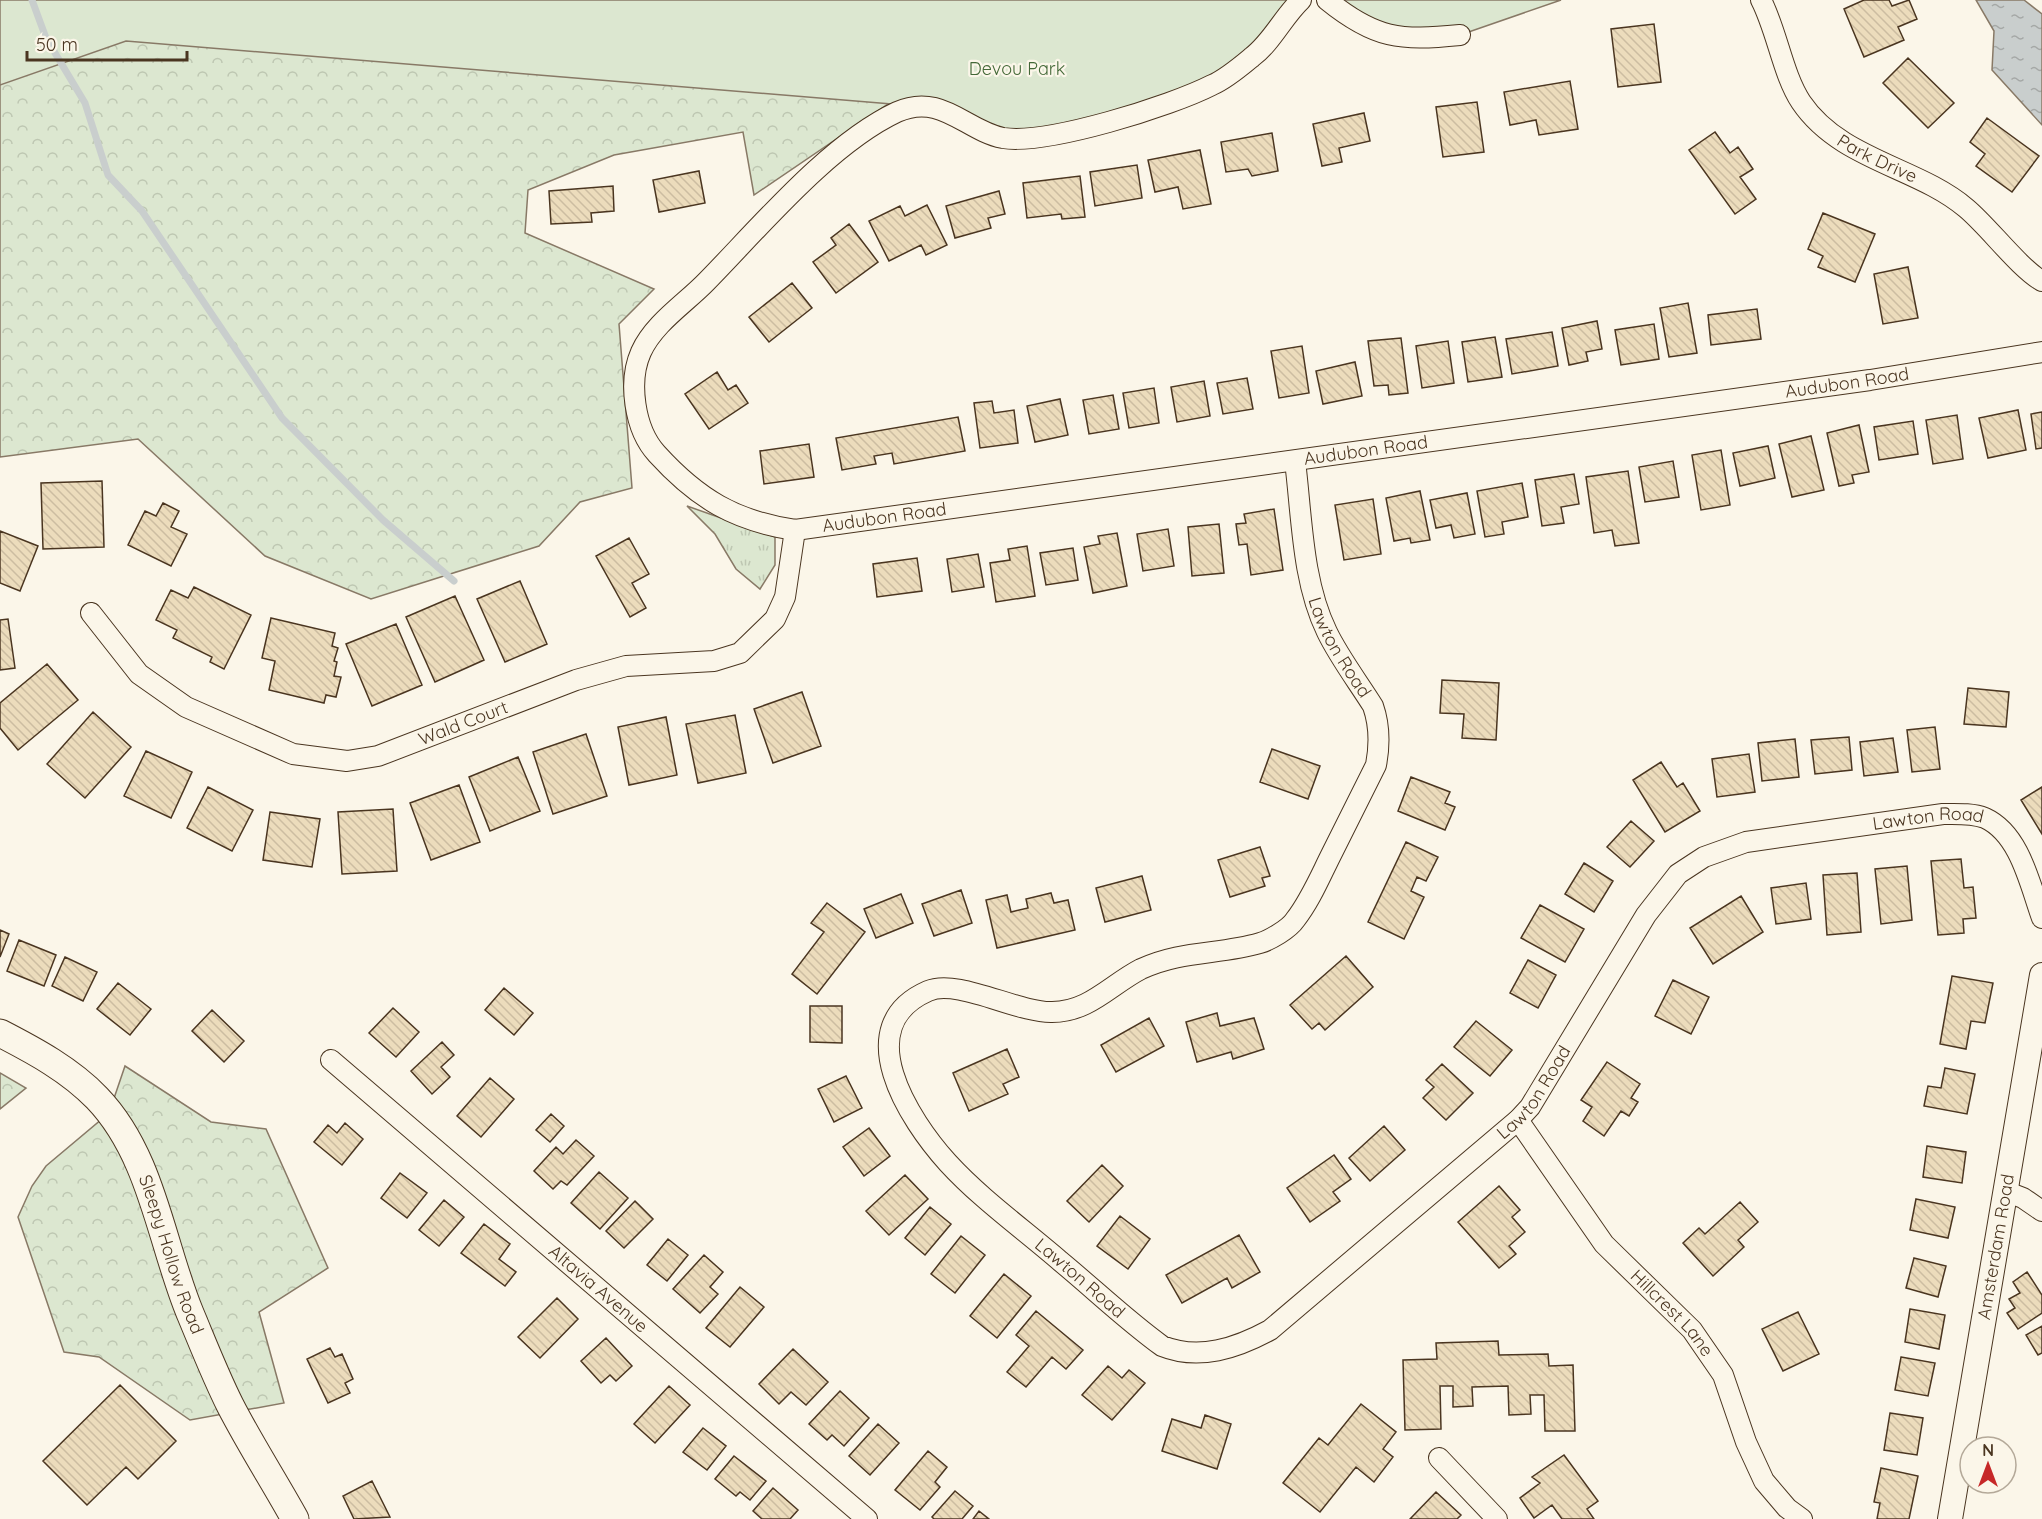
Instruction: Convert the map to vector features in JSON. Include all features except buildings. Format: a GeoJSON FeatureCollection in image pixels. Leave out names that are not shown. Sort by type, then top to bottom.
{"type":"FeatureCollection","features":[{"type":"Feature","properties":{"kind":"main road","name":"Sleepy Hollow Road"},"geometry":{"type":"LineString","coordinates":[[0,1033],[42,1055],[73,1076],[98,1099],[120,1128],[139,1164],[188,1310],[213,1368],[231,1406],[295,1519]]}},
{"type":"Feature","properties":{"kind":"street","name":"Audubon Road"},"geometry":{"type":"LineString","coordinates":[[1301,0],[1288,13],[1270,40],[1254,56],[1214,85],[1153,109],[1038,138],[1003,138],[940,108],[910,108],[898,112],[854,139],[784,200],[664,321],[642,349],[633,375],[634,398],[641,423],[654,452],[690,486],[729,513],[759,525],[795,530],[1870,380],[2042,352]]}},
{"type":"Feature","properties":{"kind":"street"},"geometry":{"type":"LineString","coordinates":[[1327,0],[1353,21],[1371,31],[1426,38],[1460,35]]}},
{"type":"Feature","properties":{"kind":"street","name":"Park Drive"},"geometry":{"type":"LineString","coordinates":[[1761,0],[1772,21],[1801,103],[1826,128],[1870,158],[1948,195],[1966,208],[2041,286]]}},
{"type":"Feature","properties":{"kind":"street","name":"Lawton Road"},"geometry":{"type":"LineString","coordinates":[[1295,461],[1307,558],[1318,610],[1327,633],[1373,705],[1378,718],[1379,747],[1376,765],[1317,884],[1294,923],[1262,942],[1188,953],[1141,970],[1093,1002],[1070,1011],[1036,1011],[954,989],[931,990],[914,999],[897,1014],[890,1025],[890,1062],[912,1116],[948,1163],[1151,1338],[1175,1351],[1197,1354],[1234,1347],[1270,1330],[1518,1120],[1530,1107],[1646,915],[1678,874],[1721,849],[1746,842],[1943,814],[1970,814],[1985,818],[2001,829],[2014,847],[2042,918]]}},
{"type":"Feature","properties":{"kind":"street","name":"Wald Court"},"geometry":{"type":"LineString","coordinates":[[91,613],[139,674],[186,707],[293,754],[347,761],[378,756],[576,680],[626,666],[714,661],[740,653],[775,619],[785,597],[795,530]]}},
{"type":"Feature","properties":{"kind":"street","name":"Amsterdam Road"},"geometry":{"type":"LineString","coordinates":[[1950,1519],[2042,975]]}},
{"type":"Feature","properties":{"kind":"street","name":"Altavia Avenue"},"geometry":{"type":"LineString","coordinates":[[332,1060],[867,1519]]}},
{"type":"Feature","properties":{"kind":"street","name":"Hillcrest Lane"},"geometry":{"type":"LineString","coordinates":[[1518,1120],[1604,1244],[1692,1330],[1723,1374],[1746,1443],[1764,1480],[1787,1508],[1802,1519]]}},
{"type":"Feature","properties":{"kind":"street"},"geometry":{"type":"LineString","coordinates":[[2005,1191],[2023,1198],[2042,1211]]}},
{"type":"Feature","properties":{"kind":"street"},"geometry":{"type":"LineString","coordinates":[[1439,1458],[1497,1519]]}},
{"type":"Feature","properties":{"kind":"green space"},"geometry":{"type":"Polygon","coordinates":[[[0,0],[663,0],[986,107],[888,104],[754,195],[743,132],[614,155],[528,190],[525,233],[654,289],[619,324],[632,488],[580,502],[539,546],[371,599],[265,556],[138,439],[0,457],[0,0]]]}},
{"type":"Feature","properties":{"kind":"green space","name":"Devou Park"},"geometry":{"type":"Polygon","coordinates":[[[0,0],[1301,0],[1254,56],[1153,109],[1003,138],[940,108],[126,41],[0,85],[0,0]]]}},
{"type":"Feature","properties":{"kind":"green space"},"geometry":{"type":"Polygon","coordinates":[[[1327,0],[1561,0],[1460,35],[1390,35],[1327,0]]]}},
{"type":"Feature","properties":{"kind":"green space"},"geometry":{"type":"Polygon","coordinates":[[[687,506],[775,537],[775,565],[760,589],[736,569],[715,534],[687,506]]]}},
{"type":"Feature","properties":{"kind":"green space"},"geometry":{"type":"Polygon","coordinates":[[[125,1066],[211,1122],[266,1129],[328,1268],[259,1312],[284,1403],[190,1420],[99,1357],[64,1352],[18,1217],[32,1186],[46,1166],[109,1113],[125,1066]]]}},
{"type":"Feature","properties":{"kind":"green space"},"geometry":{"type":"Polygon","coordinates":[[[0,1073],[26,1088],[0,1109],[0,1073]]]}},
{"type":"Feature","properties":{"kind":"water"},"geometry":{"type":"Polygon","coordinates":[[[1976,0],[2024,0],[2042,14],[2042,125],[1992,70],[1994,31],[1976,0]]]}},
{"type":"Feature","properties":{"kind":"waterway"},"geometry":{"type":"LineString","coordinates":[[32,0],[46,38],[85,103],[108,175],[142,211],[282,418],[383,520],[454,581]]}}]}
